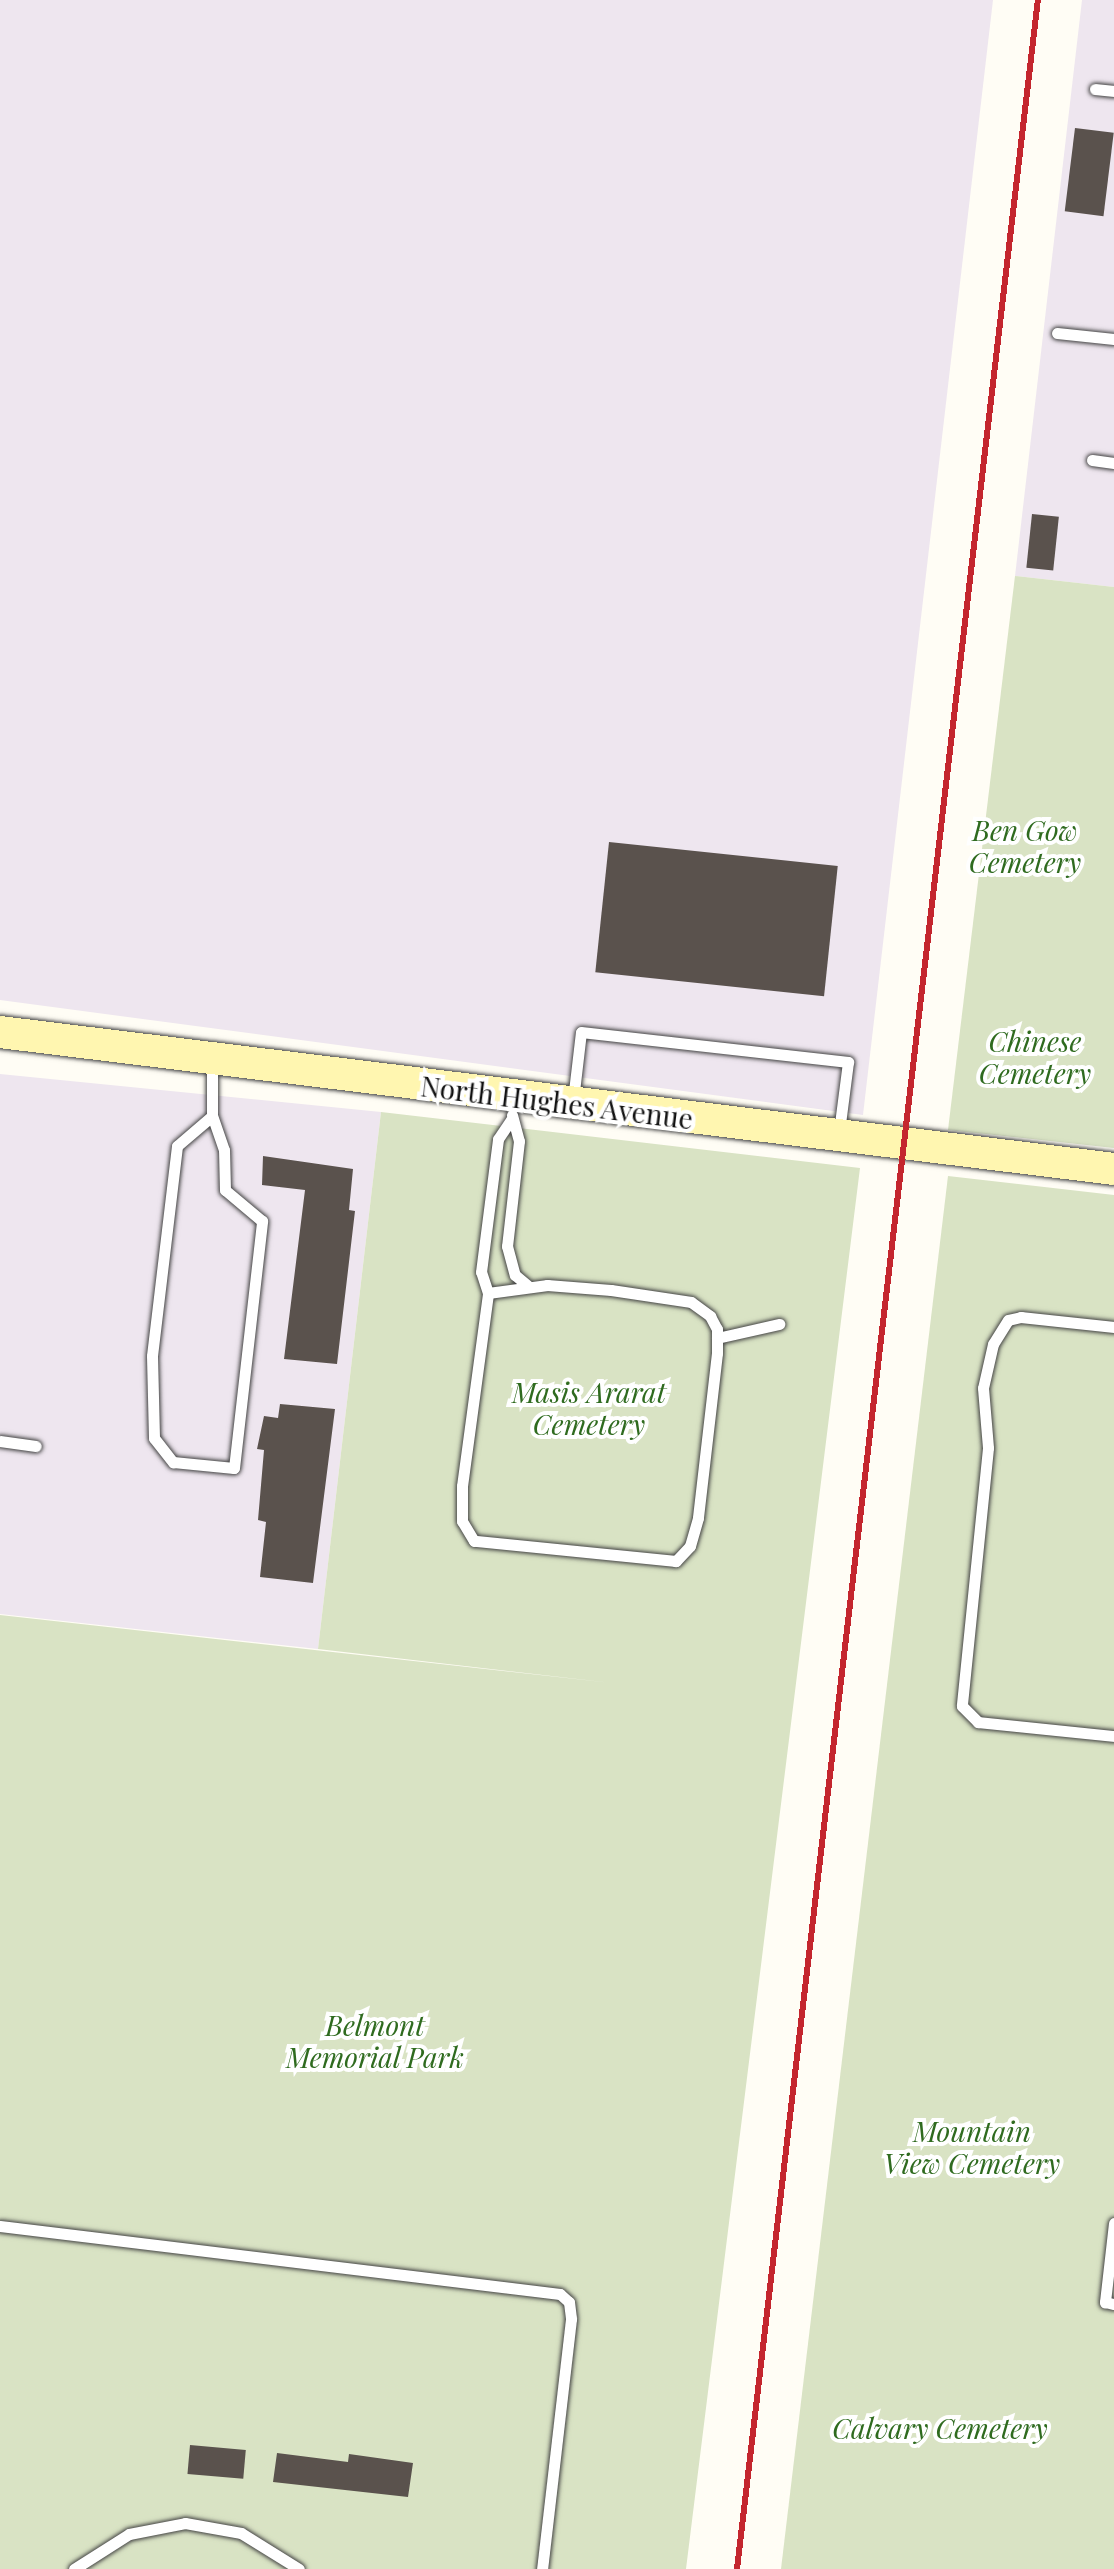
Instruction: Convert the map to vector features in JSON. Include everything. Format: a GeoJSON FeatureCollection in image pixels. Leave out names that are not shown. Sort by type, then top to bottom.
{"type":"FeatureCollection","features":[{"type":"Feature","properties":{"kind":"street"},"geometry":{"type":"LineString","coordinates":[[0,1025],[49,1038]]}},
{"type":"Feature","properties":{"kind":"street","name":"North Hughes Avenue"},"geometry":{"type":"LineString","coordinates":[[0,1032],[212,1061],[512,1108],[573,1104],[1114,1169]]}},
{"type":"Feature","properties":{"kind":"lane"},"geometry":{"type":"LineString","coordinates":[[1095,89],[1114,91]]}},
{"type":"Feature","properties":{"kind":"lane"},"geometry":{"type":"LineString","coordinates":[[1057,333],[1114,339]]}},
{"type":"Feature","properties":{"kind":"lane"},"geometry":{"type":"LineString","coordinates":[[1092,460],[1114,463]]}},
{"type":"Feature","properties":{"kind":"lane"},"geometry":{"type":"LineString","coordinates":[[573,1104],[581,1032],[848,1062],[838,1136]]}},
{"type":"Feature","properties":{"kind":"lane"},"geometry":{"type":"LineString","coordinates":[[212,1061],[212,1116],[224,1150],[225,1190],[262,1221],[234,1468],[173,1462],[154,1438],[152,1356],[177,1146],[212,1116]]}},
{"type":"Feature","properties":{"kind":"lane"},"geometry":{"type":"LineString","coordinates":[[512,1108],[519,1141],[507,1246],[515,1275],[527,1285]]}},
{"type":"Feature","properties":{"kind":"lane"},"geometry":{"type":"LineString","coordinates":[[488,1293],[527,1285],[691,1302],[710,1316],[717,1338],[698,1518],[690,1546],[676,1561],[474,1541],[462,1521],[462,1486],[488,1293],[481,1272],[496,1153],[512,1108]]}},
{"type":"Feature","properties":{"kind":"lane"},"geometry":{"type":"LineString","coordinates":[[1114,1327],[1021,1317],[1008,1320],[993,1344],[983,1388],[988,1448],[962,1706],[978,1722],[1114,1736]]}},
{"type":"Feature","properties":{"kind":"lane"},"geometry":{"type":"LineString","coordinates":[[717,1338],[779,1324]]}},
{"type":"Feature","properties":{"kind":"lane"},"geometry":{"type":"LineString","coordinates":[[0,1441],[36,1446]]}},
{"type":"Feature","properties":{"kind":"lane"},"geometry":{"type":"LineString","coordinates":[[1114,2223],[1105,2302],[1114,2304]]}},
{"type":"Feature","properties":{"kind":"lane"},"geometry":{"type":"LineString","coordinates":[[0,2226],[560,2294],[569,2302],[571,2319],[542,2569]]}},
{"type":"Feature","properties":{"kind":"lane"},"geometry":{"type":"LineString","coordinates":[[74,2569],[129,2534],[185,2523],[241,2533],[299,2569]]}},
{"type":"Feature","properties":{"kind":"shaded area"},"geometry":{"type":"Polygon","coordinates":[[[0,0],[993,0],[863,1115],[0,1000],[0,0]]]}},
{"type":"Feature","properties":{"kind":"shaded area"},"geometry":{"type":"Polygon","coordinates":[[[1082,0],[1114,0],[1114,587],[1015,576],[1082,0]]]}},
{"type":"Feature","properties":{"kind":"shaded area"},"geometry":{"type":"Polygon","coordinates":[[[0,1074],[381,1112],[318,1649],[0,1614],[0,1074]]]}},
{"type":"Feature","properties":{"kind":"green space"},"geometry":{"type":"Polygon","coordinates":[[[1015,576],[1114,587],[1114,1148],[948,1130],[1015,576]]]}},
{"type":"Feature","properties":{"kind":"green space","name":"Belmont Memorial Park"},"geometry":{"type":"Polygon","coordinates":[[[381,1112],[860,1168],[686,2569],[0,2569],[0,1615],[612,1683],[318,1649],[381,1112]]]}},
{"type":"Feature","properties":{"kind":"green space","name":"Mountain View Cemetery"},"geometry":{"type":"Polygon","coordinates":[[[948,1176],[1114,1195],[1114,2569],[781,2569],[948,1176]]]}},
{"type":"Feature","properties":{"kind":"building"},"geometry":{"type":"Polygon","coordinates":[[[1075,128],[1114,133],[1103,216],[1065,211],[1075,128]]]}},
{"type":"Feature","properties":{"kind":"building"},"geometry":{"type":"Polygon","coordinates":[[[1032,514],[1059,517],[1053,571],[1026,568],[1032,514]]]}},
{"type":"Feature","properties":{"kind":"building"},"geometry":{"type":"Polygon","coordinates":[[[609,842],[838,866],[824,996],[595,972],[609,842]]]}},
{"type":"Feature","properties":{"kind":"building"},"geometry":{"type":"Polygon","coordinates":[[[263,1156],[353,1169],[349,1210],[355,1211],[337,1364],[284,1359],[305,1190],[262,1185],[263,1156]]]}},
{"type":"Feature","properties":{"kind":"building"},"geometry":{"type":"Polygon","coordinates":[[[280,1404],[335,1409],[313,1583],[260,1577],[266,1522],[258,1520],[264,1450],[257,1449],[264,1416],[278,1418],[280,1404]]]}},
{"type":"Feature","properties":{"kind":"building"},"geometry":{"type":"Polygon","coordinates":[[[190,2445],[246,2450],[243,2479],[187,2474],[190,2445]]]}},
{"type":"Feature","properties":{"kind":"building"},"geometry":{"type":"Polygon","coordinates":[[[277,2453],[348,2462],[349,2454],[413,2463],[408,2497],[273,2482],[277,2453]]]}},
{"type":"Feature","properties":{"kind":"railway"},"geometry":{"type":"LineString","coordinates":[[737,2569],[1038,0]]}},
{"type":"Feature","properties":{"kind":"park label","name":"Ben Gow Cemetery"},"geometry":{"type":"Point","coordinates":[1025,846]}},
{"type":"Feature","properties":{"kind":"park label","name":"Chinese Cemetery"},"geometry":{"type":"Point","coordinates":[1035,1057]}},
{"type":"Feature","properties":{"kind":"park label","name":"Masis Ararat Cemetery"},"geometry":{"type":"Point","coordinates":[589,1408]}},
{"type":"Feature","properties":{"kind":"park label","name":"Calvary Cemetery"},"geometry":{"type":"Point","coordinates":[940,2428]}}]}
